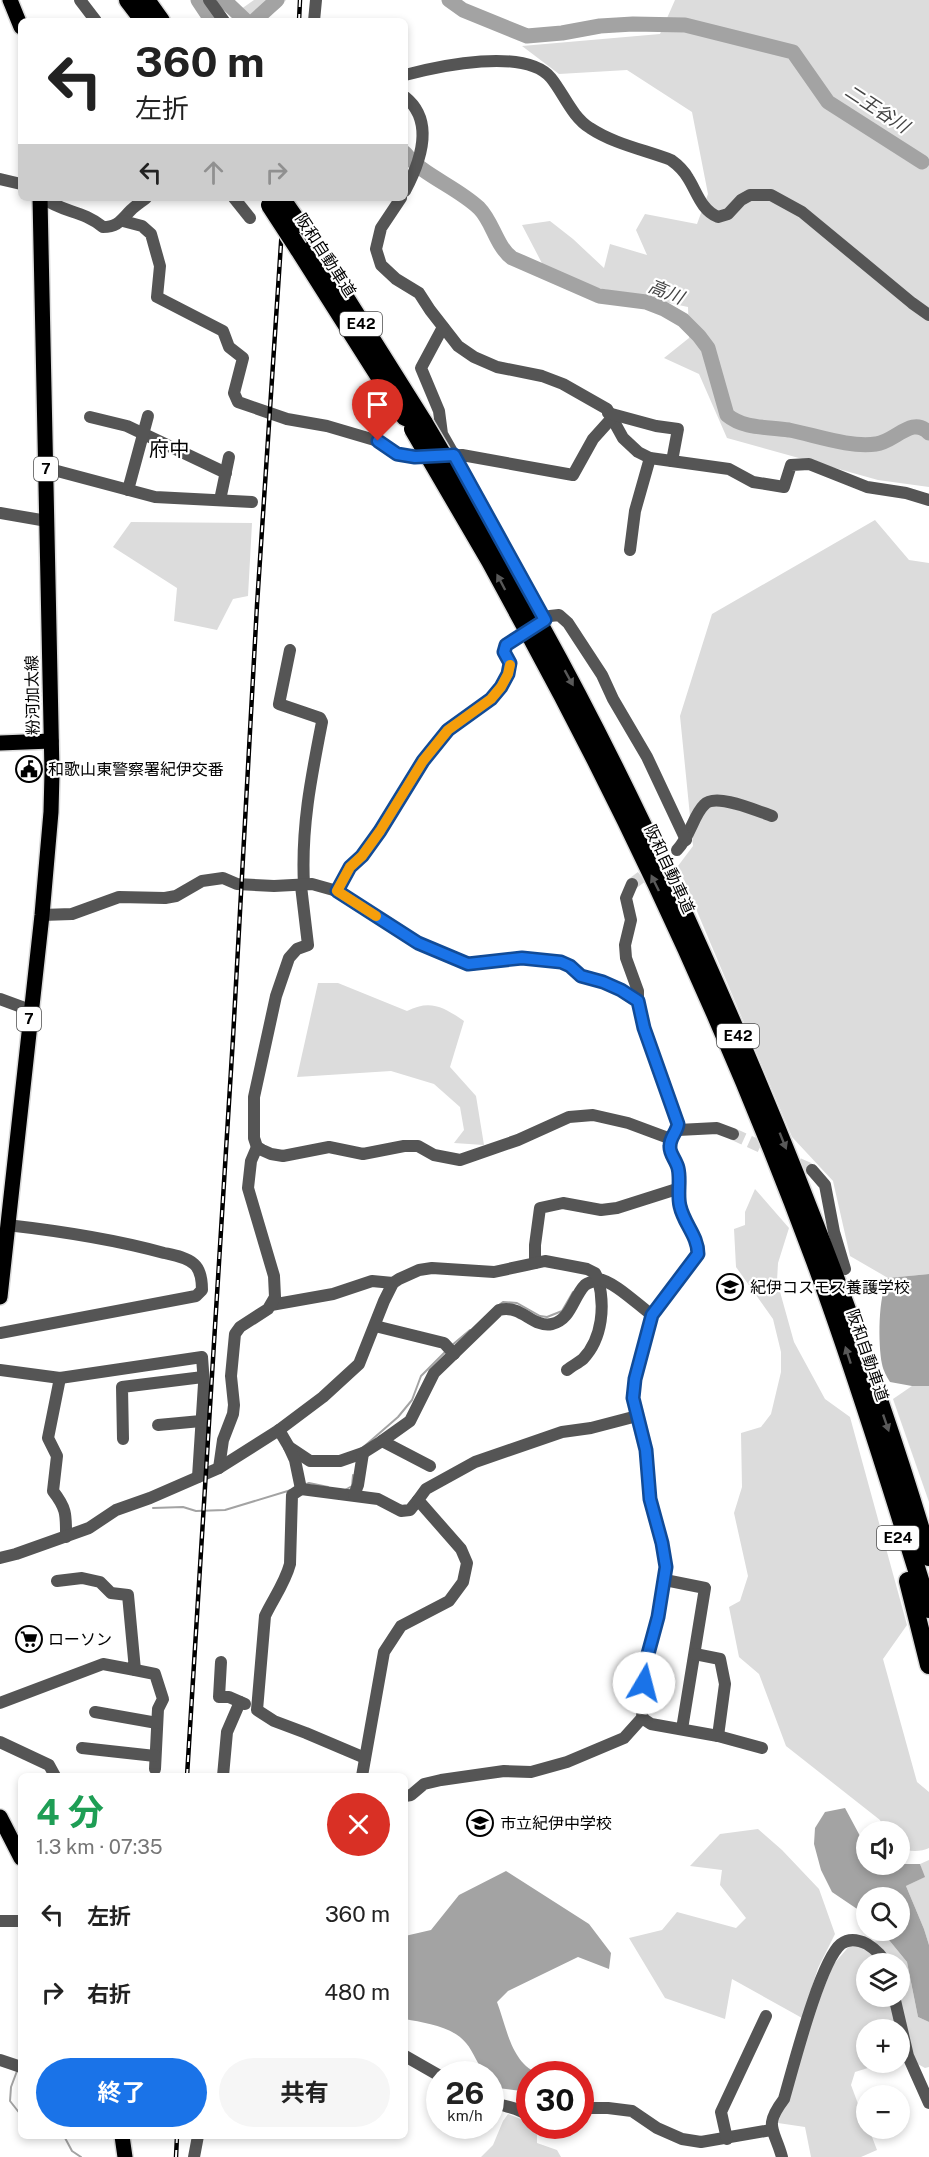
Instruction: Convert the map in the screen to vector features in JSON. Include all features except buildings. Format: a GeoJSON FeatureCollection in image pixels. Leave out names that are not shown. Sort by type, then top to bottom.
{"type":"FeatureCollection","features":[{"type":"Feature","properties":{"kind":"highway"},"geometry":{"type":"LineString","coordinates":[[128,0],[142,18]]}},
{"type":"Feature","properties":{"kind":"highway"},"geometry":{"type":"LineString","coordinates":[[146,0],[159,18]]}},
{"type":"Feature","properties":{"kind":"highway","name":"阪和自動車道"},"geometry":{"type":"LineString","coordinates":[[273,201],[299,224],[418,426]]}},
{"type":"Feature","properties":{"kind":"highway","name":"阪和自動車道"},"geometry":{"type":"LineString","coordinates":[[273,201],[298,248],[503,557],[538,627],[585,706],[673,888],[768,1104],[827,1255],[899,1460],[929,1557]]}},
{"type":"Feature","properties":{"kind":"highway","name":"阪和自動車道"},"geometry":{"type":"LineString","coordinates":[[538,627],[571,710],[718,1020],[757,1113],[814,1261],[866,1411],[929,1610]]}},
{"type":"Feature","properties":{"kind":"highway","name":"E24"},"geometry":{"type":"LineString","coordinates":[[866,1411],[929,1665]]}},
{"type":"Feature","properties":{"kind":"highway","name":"E24"},"geometry":{"type":"LineString","coordinates":[[899,1460],[929,1538]]}},
{"type":"Feature","properties":{"kind":"main road"},"geometry":{"type":"LineString","coordinates":[[10,0],[18,20]]}},
{"type":"Feature","properties":{"kind":"main road","name":"粉河加太線"},"geometry":{"type":"LineString","coordinates":[[0,1297],[8,1225],[5,1209],[42,915],[51,812],[41,201]]}},
{"type":"Feature","properties":{"kind":"main road"},"geometry":{"type":"LineString","coordinates":[[0,743],[51,741]]}},
{"type":"Feature","properties":{"kind":"main road"},"geometry":{"type":"LineString","coordinates":[[0,1817],[18,1852]]}},
{"type":"Feature","properties":{"kind":"main road"},"geometry":{"type":"LineString","coordinates":[[122,2139],[125,2157]]}},
{"type":"Feature","properties":{"kind":"street"},"geometry":{"type":"LineString","coordinates":[[80,0],[94,18]]}},
{"type":"Feature","properties":{"kind":"street"},"geometry":{"type":"LineString","coordinates":[[209,0],[222,18]]}},
{"type":"Feature","properties":{"kind":"street"},"geometry":{"type":"LineString","coordinates":[[314,18],[316,0]]}},
{"type":"Feature","properties":{"kind":"street"},"geometry":{"type":"LineString","coordinates":[[408,74],[466,64],[501,61],[528,64],[544,71],[577,116],[589,128],[679,165],[701,203],[711,214],[718,217],[728,214],[741,200],[750,195],[771,195],[802,212],[929,315]]}},
{"type":"Feature","properties":{"kind":"street"},"geometry":{"type":"LineString","coordinates":[[408,100],[420,113],[423,130],[419,158],[408,183]]}},
{"type":"Feature","properties":{"kind":"street"},"geometry":{"type":"LineString","coordinates":[[0,179],[18,183]]}},
{"type":"Feature","properties":{"kind":"street"},"geometry":{"type":"LineString","coordinates":[[46,201],[90,217],[103,227],[112,227],[123,221],[129,211],[142,201]]}},
{"type":"Feature","properties":{"kind":"street"},"geometry":{"type":"LineString","coordinates":[[236,201],[250,218]]}},
{"type":"Feature","properties":{"kind":"street"},"geometry":{"type":"LineString","coordinates":[[399,201],[381,228],[376,249],[381,265],[396,279],[419,293],[458,346],[496,368],[542,376],[563,384],[607,409],[623,438],[638,452],[650,458],[729,469],[753,482],[784,487],[791,465],[809,464],[867,487],[906,493],[929,500]]}},
{"type":"Feature","properties":{"kind":"street"},"geometry":{"type":"LineString","coordinates":[[123,221],[142,226],[152,234],[160,266],[157,297],[223,331],[229,347],[243,358],[234,393],[238,402],[287,418],[327,426],[378,441],[397,454],[415,457],[454,455],[573,475],[593,439],[610,416]]}},
{"type":"Feature","properties":{"kind":"street"},"geometry":{"type":"LineString","coordinates":[[443,327],[421,368],[439,411],[442,434],[538,627]]}},
{"type":"Feature","properties":{"kind":"street"},"geometry":{"type":"LineString","coordinates":[[128,490],[148,416]]}},
{"type":"Feature","properties":{"kind":"street"},"geometry":{"type":"LineString","coordinates":[[610,416],[678,429],[672,461]]}},
{"type":"Feature","properties":{"kind":"street"},"geometry":{"type":"LineString","coordinates":[[90,417],[127,426],[226,472]]}},
{"type":"Feature","properties":{"kind":"street"},"geometry":{"type":"LineString","coordinates":[[220,500],[229,457]]}},
{"type":"Feature","properties":{"kind":"street"},"geometry":{"type":"LineString","coordinates":[[630,550],[635,511],[650,458]]}},
{"type":"Feature","properties":{"kind":"street"},"geometry":{"type":"LineString","coordinates":[[46,468],[155,497],[252,502]]}},
{"type":"Feature","properties":{"kind":"street"},"geometry":{"type":"LineString","coordinates":[[0,513],[46,521]]}},
{"type":"Feature","properties":{"kind":"street"},"geometry":{"type":"LineString","coordinates":[[337,891],[350,867],[362,856],[380,831],[423,761],[448,730],[491,699],[501,687],[508,674],[510,663],[504,652],[506,645],[538,627],[550,616],[560,615],[568,623],[602,675],[613,699],[647,757],[686,840]]}},
{"type":"Feature","properties":{"kind":"street"},"geometry":{"type":"LineString","coordinates":[[219,1468],[223,1440],[233,1414],[231,1376],[235,1334],[240,1327],[268,1309],[275,1297],[274,1276],[248,1188],[251,1161],[257,1147],[254,1138],[254,1097],[276,996],[289,958],[297,949],[308,945],[302,886],[303,830],[322,722],[320,718],[279,704],[290,650]]}},
{"type":"Feature","properties":{"kind":"street"},"geometry":{"type":"LineString","coordinates":[[677,850],[686,840],[704,805],[712,800],[723,800],[772,816]]}},
{"type":"Feature","properties":{"kind":"street"},"geometry":{"type":"LineString","coordinates":[[42,915],[72,914],[119,897],[165,898],[176,896],[202,882],[223,878],[237,884],[302,886],[312,884],[337,891],[418,943],[468,964],[522,958],[561,962],[570,966],[581,976],[612,986],[638,1001]]}},
{"type":"Feature","properties":{"kind":"street"},"geometry":{"type":"LineString","coordinates":[[408,1796],[424,1784],[441,1780],[504,1772],[531,1772],[567,1762],[624,1738],[642,1718],[645,1665],[658,1617],[666,1567],[650,1499],[646,1450],[633,1398],[635,1379],[652,1315],[698,1254],[698,1244],[685,1223],[679,1204],[678,1166],[669,1149],[678,1124],[644,1028],[638,991],[626,958],[625,945],[631,920],[626,898],[632,884]]}},
{"type":"Feature","properties":{"kind":"street"},"geometry":{"type":"LineString","coordinates":[[0,999],[30,1010]]}},
{"type":"Feature","properties":{"kind":"street"},"geometry":{"type":"LineString","coordinates":[[257,1147],[271,1154],[283,1156],[329,1147],[363,1154],[404,1146],[418,1146],[434,1155],[460,1160],[518,1140],[569,1116],[593,1115],[674,1134],[717,1128],[733,1134]]}},
{"type":"Feature","properties":{"kind":"street"},"geometry":{"type":"LineString","coordinates":[[813,1170],[825,1185],[834,1232],[845,1269]]}},
{"type":"Feature","properties":{"kind":"street"},"geometry":{"type":"LineString","coordinates":[[535,1263],[540,1208],[563,1203],[601,1210],[617,1208],[680,1188]]}},
{"type":"Feature","properties":{"kind":"street"},"geometry":{"type":"LineString","coordinates":[[0,1333],[196,1296],[202,1290],[201,1276],[194,1264],[183,1258],[57,1230],[8,1225]]}},
{"type":"Feature","properties":{"kind":"street"},"geometry":{"type":"LineString","coordinates":[[272,1305],[333,1294],[372,1281],[393,1283],[419,1270],[432,1268],[494,1272],[545,1261],[587,1269],[595,1273],[603,1296],[600,1324],[594,1344],[582,1360],[567,1370]]}},
{"type":"Feature","properties":{"kind":"street"},"geometry":{"type":"LineString","coordinates":[[289,1447],[310,1461],[340,1461],[363,1453],[382,1441],[410,1421],[434,1373],[499,1310],[515,1309],[542,1324],[554,1324],[568,1314],[585,1285],[598,1279],[615,1285],[652,1315]]}},
{"type":"Feature","properties":{"kind":"street"},"geometry":{"type":"LineString","coordinates":[[0,1557],[16,1554],[89,1528],[116,1510],[219,1468],[279,1430],[323,1397],[358,1364],[393,1283]]}},
{"type":"Feature","properties":{"kind":"street"},"geometry":{"type":"LineString","coordinates":[[375,1326],[444,1343],[454,1354]]}},
{"type":"Feature","properties":{"kind":"street"},"geometry":{"type":"LineString","coordinates":[[0,1370],[60,1378],[202,1357],[198,1476]]}},
{"type":"Feature","properties":{"kind":"street"},"geometry":{"type":"LineString","coordinates":[[123,1439],[122,1387],[203,1377]]}},
{"type":"Feature","properties":{"kind":"street"},"geometry":{"type":"LineString","coordinates":[[60,1378],[48,1438],[57,1456],[53,1491],[63,1504],[66,1536]]}},
{"type":"Feature","properties":{"kind":"street"},"geometry":{"type":"LineString","coordinates":[[257,1710],[265,1616],[288,1574],[290,1564],[292,1495],[302,1488],[378,1499],[400,1511],[410,1510],[426,1489],[476,1462],[562,1432],[591,1428],[637,1416]]}},
{"type":"Feature","properties":{"kind":"street"},"geometry":{"type":"LineString","coordinates":[[158,1425],[201,1421]]}},
{"type":"Feature","properties":{"kind":"street"},"geometry":{"type":"LineString","coordinates":[[279,1430],[295,1460],[302,1488]]}},
{"type":"Feature","properties":{"kind":"street"},"geometry":{"type":"LineString","coordinates":[[382,1441],[429,1466]]}},
{"type":"Feature","properties":{"kind":"street"},"geometry":{"type":"LineString","coordinates":[[354,1495],[358,1485],[363,1453]]}},
{"type":"Feature","properties":{"kind":"street"},"geometry":{"type":"LineString","coordinates":[[362,1773],[384,1652],[401,1626],[449,1601],[463,1582],[467,1563],[461,1549],[418,1500]]}},
{"type":"Feature","properties":{"kind":"street"},"geometry":{"type":"LineString","coordinates":[[57,1581],[82,1578],[100,1582],[111,1593],[128,1595],[135,1670]]}},
{"type":"Feature","properties":{"kind":"street"},"geometry":{"type":"LineString","coordinates":[[665,1580],[705,1588],[682,1729]]}},
{"type":"Feature","properties":{"kind":"street"},"geometry":{"type":"LineString","coordinates":[[695,1654],[720,1659],[725,1684],[718,1736]]}},
{"type":"Feature","properties":{"kind":"street"},"geometry":{"type":"LineString","coordinates":[[221,1662],[219,1697],[229,1697],[274,1721],[306,1732],[364,1758]]}},
{"type":"Feature","properties":{"kind":"street"},"geometry":{"type":"LineString","coordinates":[[0,1703],[103,1664],[155,1674],[163,1699],[158,1709],[155,1769]]}},
{"type":"Feature","properties":{"kind":"street"},"geometry":{"type":"LineString","coordinates":[[223,1773],[227,1732],[240,1702]]}},
{"type":"Feature","properties":{"kind":"street"},"geometry":{"type":"LineString","coordinates":[[94,1713],[157,1723]]}},
{"type":"Feature","properties":{"kind":"street"},"geometry":{"type":"LineString","coordinates":[[642,1718],[651,1724],[718,1736],[762,1748]]}},
{"type":"Feature","properties":{"kind":"street"},"geometry":{"type":"LineString","coordinates":[[0,1742],[49,1765],[53,1773]]}},
{"type":"Feature","properties":{"kind":"street"},"geometry":{"type":"LineString","coordinates":[[82,1748],[155,1756]]}},
{"type":"Feature","properties":{"kind":"street"},"geometry":{"type":"LineString","coordinates":[[0,1921],[18,1921]]}},
{"type":"Feature","properties":{"kind":"street"},"geometry":{"type":"LineString","coordinates":[[782,2157],[771,2130],[773,2114],[784,2099],[822,1973],[836,1950],[842,1943],[849,1940],[860,1940],[878,1953]]}},
{"type":"Feature","properties":{"kind":"street"},"geometry":{"type":"LineString","coordinates":[[897,2007],[908,2056],[929,2103]]}},
{"type":"Feature","properties":{"kind":"street"},"geometry":{"type":"LineString","coordinates":[[727,2139],[721,2112],[766,2016]]}},
{"type":"Feature","properties":{"kind":"street"},"geometry":{"type":"LineString","coordinates":[[408,2058],[426,2068]]}},
{"type":"Feature","properties":{"kind":"street"},"geometry":{"type":"LineString","coordinates":[[0,2060],[18,2066]]}},
{"type":"Feature","properties":{"kind":"street"},"geometry":{"type":"LineString","coordinates":[[594,2108],[632,2111],[657,2128],[682,2139],[701,2142],[771,2130]]}},
{"type":"Feature","properties":{"kind":"street"},"geometry":{"type":"LineString","coordinates":[[194,2157],[197,2139]]}},
{"type":"Feature","properties":{"kind":"shaded area"},"geometry":{"type":"Polygon","coordinates":[[[254,0],[286,0],[277,10],[260,18],[238,18],[234,14],[254,0]]]}},
{"type":"Feature","properties":{"kind":"shaded area"},"geometry":{"type":"Polygon","coordinates":[[[675,0],[929,0],[929,487],[878,480],[727,438],[699,374],[664,358],[689,338],[688,307],[598,288],[545,269],[522,225],[550,221],[604,268],[610,244],[647,255],[636,230],[645,214],[697,224],[708,194],[692,112],[627,70],[559,74],[522,46],[660,34],[675,0]]]}},
{"type":"Feature","properties":{"kind":"shaded area"},"geometry":{"type":"Polygon","coordinates":[[[875,520],[909,560],[929,563],[929,1274],[888,1278],[850,1256],[833,1181],[792,1137],[678,866],[693,846],[680,716],[712,614],[875,520]]]}},
{"type":"Feature","properties":{"kind":"shaded area"},"geometry":{"type":"Polygon","coordinates":[[[131,522],[252,523],[248,596],[233,599],[217,630],[174,621],[177,588],[113,547],[131,522]]]}},
{"type":"Feature","properties":{"kind":"shaded area"},"geometry":{"type":"Polygon","coordinates":[[[318,983],[338,983],[407,1011],[415,1007],[437,1006],[464,1021],[450,1067],[476,1096],[484,1145],[454,1143],[464,1130],[460,1107],[434,1084],[391,1071],[297,1077],[318,983]]]}},
{"type":"Feature","properties":{"kind":"shaded area"},"geometry":{"type":"Polygon","coordinates":[[[755,1189],[789,1228],[778,1263],[777,1281],[794,1342],[825,1399],[850,1417],[907,1625],[883,1659],[917,1782],[929,1792],[929,1848],[926,1849],[910,1851],[910,1821],[880,1821],[786,1746],[759,1674],[739,1657],[729,1607],[740,1601],[748,1576],[734,1513],[742,1487],[741,1433],[761,1427],[771,1414],[781,1372],[781,1352],[773,1319],[736,1267],[734,1229],[745,1225],[745,1212],[755,1189]]]}},
{"type":"Feature","properties":{"kind":"shaded area"},"geometry":{"type":"Polygon","coordinates":[[[929,1274],[929,1386],[890,1382],[883,1366],[880,1345],[882,1296],[885,1286],[888,1278],[929,1274]]]}},
{"type":"Feature","properties":{"kind":"shaded area"},"geometry":{"type":"Polygon","coordinates":[[[912,1386],[929,1386],[929,1502],[893,1399],[912,1386]]]}},
{"type":"Feature","properties":{"kind":"shaded area"},"geometry":{"type":"Polygon","coordinates":[[[845,1808],[856,1828],[856,1875],[910,1875],[910,1864],[920,1864],[925,1877],[906,1887],[856,1887],[856,1908],[832,1892],[821,1870],[814,1844],[815,1828],[825,1812],[845,1808]]]}},
{"type":"Feature","properties":{"kind":"shaded area"},"geometry":{"type":"Polygon","coordinates":[[[758,1829],[782,1850],[819,1889],[835,1934],[818,1968],[802,2018],[732,1979],[725,2019],[665,1998],[629,1938],[662,1930],[677,1912],[736,1928],[746,1918],[720,1885],[722,1870],[690,1866],[720,1834],[758,1829]]]}},
{"type":"Feature","properties":{"kind":"shaded area"},"geometry":{"type":"Polygon","coordinates":[[[929,1860],[929,1945],[910,1896],[910,1887],[906,1886],[924,1877],[920,1864],[929,1860]]]}},
{"type":"Feature","properties":{"kind":"shaded area"},"geometry":{"type":"Polygon","coordinates":[[[506,1871],[589,1924],[611,1953],[609,1969],[578,1957],[508,1991],[497,2002],[511,2044],[521,2061],[516,2061],[516,2090],[504,2089],[504,2061],[478,2061],[460,2037],[438,2026],[408,2020],[408,1935],[431,1930],[459,1895],[506,1871]]]}},
{"type":"Feature","properties":{"kind":"shaded area"},"geometry":{"type":"Polygon","coordinates":[[[910,1896],[929,1945],[929,2022],[918,2017],[910,1977],[910,1953],[900,1953],[890,1941],[910,1941],[910,1896]]]}},
{"type":"Feature","properties":{"kind":"shaded area"},"geometry":{"type":"Polygon","coordinates":[[[890,1941],[900,1953],[856,1953],[856,2007],[910,2007],[910,1977],[918,2017],[929,2022],[929,2067],[925,2068],[910,2060],[910,2019],[856,2019],[856,2072],[851,2085],[856,2098],[856,2139],[873,2139],[877,2150],[861,2157],[811,2157],[805,2127],[778,2123],[815,2011],[833,1965],[851,1944],[890,1941]]]}},
{"type":"Feature","properties":{"kind":"shaded area"},"geometry":{"type":"Polygon","coordinates":[[[508,2114],[516,2117],[516,2139],[537,2139],[537,2143],[557,2150],[561,2157],[481,2157],[493,2145],[496,2139],[504,2139],[504,2120],[508,2114]]]}},
{"type":"Feature","properties":{"kind":"waterway","name":"高川"},"geometry":{"type":"LineString","coordinates":[[198,0],[210,18]]}},
{"type":"Feature","properties":{"kind":"waterway","name":"二王谷川"},"geometry":{"type":"LineString","coordinates":[[224,0],[243,18]]}},
{"type":"Feature","properties":{"kind":"waterway","name":"二王谷川"},"geometry":{"type":"LineString","coordinates":[[257,18],[277,0]]}},
{"type":"Feature","properties":{"kind":"waterway","name":"二王谷川"},"geometry":{"type":"LineString","coordinates":[[449,0],[463,10],[527,36],[600,26],[685,25],[793,52],[828,102],[922,162]]}},
{"type":"Feature","properties":{"kind":"waterway","name":"高川"},"geometry":{"type":"LineString","coordinates":[[408,156],[479,208],[502,247],[512,258],[599,296],[646,302],[683,320],[708,348],[727,415],[734,420],[758,427],[789,430],[866,445],[883,442],[910,428],[923,428],[929,433]]}},
{"type":"Feature","properties":{"kind":"waterway"},"geometry":{"type":"LineString","coordinates":[[499,1305],[503,1302],[517,1303],[540,1316],[547,1317],[562,1311],[573,1292]]}},
{"type":"Feature","properties":{"kind":"waterway"},"geometry":{"type":"LineString","coordinates":[[451,1346],[470,1330]]}},
{"type":"Feature","properties":{"kind":"waterway"},"geometry":{"type":"LineString","coordinates":[[360,1450],[398,1417],[412,1400],[421,1376],[445,1352]]}},
{"type":"Feature","properties":{"kind":"waterway"},"geometry":{"type":"LineString","coordinates":[[345,1490],[352,1486],[353,1475]]}},
{"type":"Feature","properties":{"kind":"waterway"},"geometry":{"type":"LineString","coordinates":[[304,1485],[309,1483],[328,1487]]}},
{"type":"Feature","properties":{"kind":"waterway"},"geometry":{"type":"LineString","coordinates":[[153,1508],[183,1507],[196,1511],[225,1510],[291,1490]]}},
{"type":"Feature","properties":{"kind":"waterway"},"geometry":{"type":"LineString","coordinates":[[17,2071],[11,2087],[10,2101],[18,2111]]}},
{"type":"Feature","properties":{"kind":"waterway"},"geometry":{"type":"LineString","coordinates":[[66,2139],[72,2151],[81,2157]]}},
{"type":"Feature","properties":{"kind":"tunnel"},"geometry":{"type":"LineString","coordinates":[[632,884],[677,850]]}},
{"type":"Feature","properties":{"kind":"tunnel"},"geometry":{"type":"LineString","coordinates":[[733,1134],[812,1170]]}},
{"type":"Feature","properties":{"kind":"railway"},"geometry":{"type":"LineString","coordinates":[[299,18],[300,0]]}},
{"type":"Feature","properties":{"kind":"railway"},"geometry":{"type":"LineString","coordinates":[[187,1773],[233,1038],[257,605],[284,201]]}},
{"type":"Feature","properties":{"kind":"railway"},"geometry":{"type":"LineString","coordinates":[[176,2157],[177,2139]]}},
{"type":"Feature","properties":{"kind":"slow traffic"},"geometry":{"type":"LineString","coordinates":[[376,916],[337,891],[350,867],[362,856],[380,831],[423,761],[448,730],[491,699],[501,687],[510,665]]}},
{"type":"Feature","properties":{"kind":"place","name":"和歌山東警察署紀伊交番"},"geometry":{"type":"Point","coordinates":[29,769]}},
{"type":"Feature","properties":{"kind":"place","name":"紀伊コスモス養護学校"},"geometry":{"type":"Point","coordinates":[730,1287]}},
{"type":"Feature","properties":{"kind":"place","name":"ローソン"},"geometry":{"type":"Point","coordinates":[29,1639]}},
{"type":"Feature","properties":{"kind":"place","name":"市立紀伊中学校"},"geometry":{"type":"Point","coordinates":[480,1823]}},
{"type":"Feature","properties":{"kind":"district","name":"府中"},"geometry":{"type":"Point","coordinates":[169,449]}},
{"type":"Feature","properties":{"kind":"route"},"geometry":{"type":"LineString","coordinates":[[378,441],[397,454],[415,457],[454,455],[545,620],[506,645],[504,652],[510,663],[508,674],[501,687],[491,699],[448,730],[423,761],[380,831],[362,856],[350,867],[337,891],[418,943],[446,956],[468,964],[522,958],[561,962],[570,966],[581,976],[603,982],[638,1001],[644,1028],[678,1124],[678,1130],[671,1139],[669,1149],[678,1166],[679,1204],[685,1223],[698,1244],[698,1254],[652,1315],[635,1379],[633,1398],[646,1450],[650,1499],[666,1567],[658,1617],[645,1665],[644,1683]]}}]}
